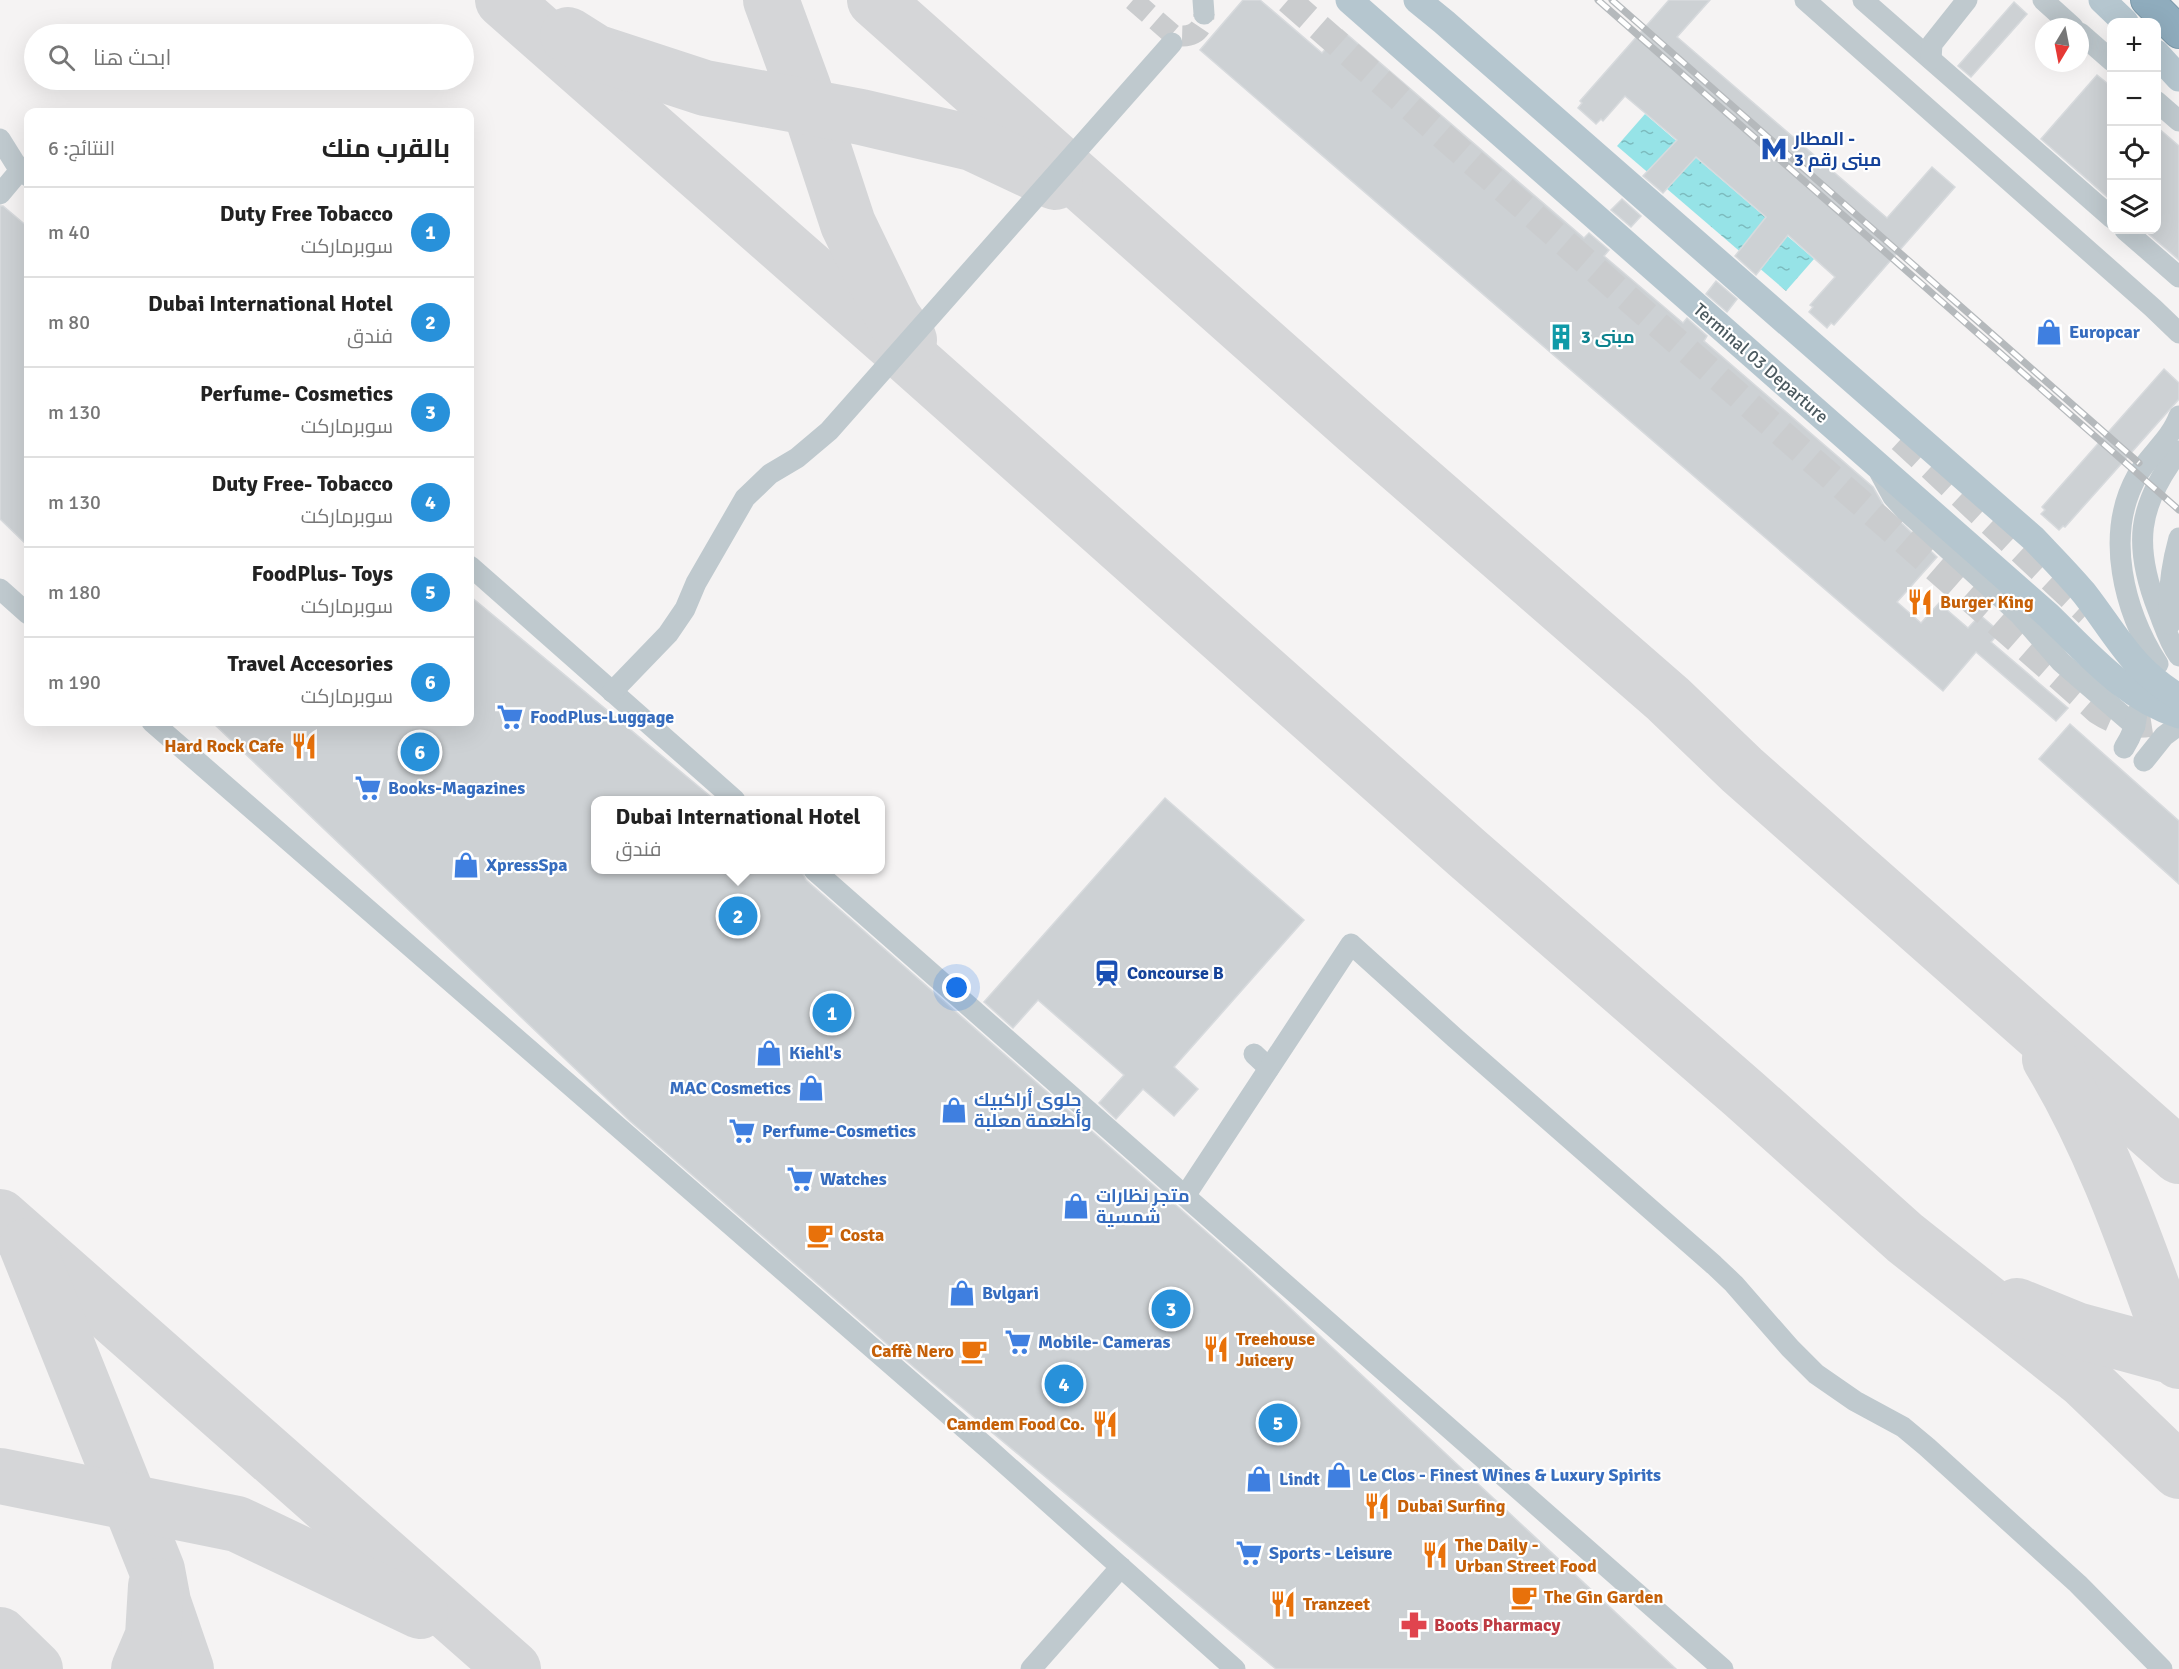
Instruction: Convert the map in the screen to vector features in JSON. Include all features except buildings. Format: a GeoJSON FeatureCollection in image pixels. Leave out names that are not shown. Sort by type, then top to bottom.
{"type":"FeatureCollection","features":[{"type":"Feature","properties":{"kind":"highway"},"geometry":{"type":"LineString","coordinates":[[2147,0],[2179,32]]}},
{"type":"Feature","properties":{"kind":"main road","name":"Terminal 03 Departure"},"geometry":{"type":"LineString","coordinates":[[1349,0],[2049,616],[2092,659],[2132,692],[2158,707],[2179,715]]}},
{"type":"Feature","properties":{"kind":"main road"},"geometry":{"type":"LineString","coordinates":[[1417,0],[2034,539],[2084,593],[2124,651],[2165,689],[2179,697]]}},
{"type":"Feature","properties":{"kind":"main road"},"geometry":{"type":"LineString","coordinates":[[2102,0],[2121,18]]}},
{"type":"Feature","properties":{"kind":"main road"},"geometry":{"type":"LineString","coordinates":[[2161,58],[2179,78]]}},
{"type":"Feature","properties":{"kind":"lane"},"geometry":{"type":"LineString","coordinates":[[1805,0],[2179,333]]}},
{"type":"Feature","properties":{"kind":"lane"},"geometry":{"type":"LineString","coordinates":[[1863,0],[2107,214]]}},
{"type":"Feature","properties":{"kind":"lane"},"geometry":{"type":"LineString","coordinates":[[1931,59],[1932,44],[1967,0]]}},
{"type":"Feature","properties":{"kind":"lane"},"geometry":{"type":"LineString","coordinates":[[2043,0],[2063,18]]}},
{"type":"Feature","properties":{"kind":"lane"},"geometry":{"type":"LineString","coordinates":[[2089,41],[2107,57]]}},
{"type":"Feature","properties":{"kind":"lane"},"geometry":{"type":"LineString","coordinates":[[612,692],[668,634],[745,498],[770,474],[797,458],[830,431],[1172,44]]}},
{"type":"Feature","properties":{"kind":"lane"},"geometry":{"type":"LineString","coordinates":[[2161,105],[2179,121]]}},
{"type":"Feature","properties":{"kind":"lane"},"geometry":{"type":"LineString","coordinates":[[0,139],[10,156],[24,171]]}},
{"type":"Feature","properties":{"kind":"lane"},"geometry":{"type":"LineString","coordinates":[[0,194],[24,173]]}},
{"type":"Feature","properties":{"kind":"lane"},"geometry":{"type":"LineString","coordinates":[[2130,234],[2179,277]]}},
{"type":"Feature","properties":{"kind":"lane"},"geometry":{"type":"LineString","coordinates":[[2157,664],[2140,633],[2129,604],[2122,565],[2122,525],[2133,483],[2179,416]]}},
{"type":"Feature","properties":{"kind":"lane"},"geometry":{"type":"LineString","coordinates":[[2178,654],[2150,588],[2143,562],[2142,537],[2146,512],[2155,488],[2179,451]]}},
{"type":"Feature","properties":{"kind":"lane"},"geometry":{"type":"LineString","coordinates":[[1876,464],[1893,497],[1905,510],[2020,615],[2061,662],[2135,726]]}},
{"type":"Feature","properties":{"kind":"lane"},"geometry":{"type":"LineString","coordinates":[[2178,654],[2171,631],[2174,581],[2172,563],[2179,538]]}},
{"type":"Feature","properties":{"kind":"lane"},"geometry":{"type":"LineString","coordinates":[[474,570],[729,796]]}},
{"type":"Feature","properties":{"kind":"lane"},"geometry":{"type":"LineString","coordinates":[[0,589],[24,610]]}},
{"type":"Feature","properties":{"kind":"lane"},"geometry":{"type":"LineString","coordinates":[[2124,748],[2131,738],[2137,714],[2132,692]]}},
{"type":"Feature","properties":{"kind":"lane"},"geometry":{"type":"LineString","coordinates":[[2144,761],[2164,736],[2179,725]]}},
{"type":"Feature","properties":{"kind":"lane"},"geometry":{"type":"LineString","coordinates":[[157,726],[1235,1669]]}},
{"type":"Feature","properties":{"kind":"lane"},"geometry":{"type":"LineString","coordinates":[[819,874],[1723,1669]]}},
{"type":"Feature","properties":{"kind":"lane"},"geometry":{"type":"LineString","coordinates":[[1185,1196],[1262,1061],[1351,944],[1714,1265],[1816,1374],[1855,1401],[1903,1427],[1927,1447],[2078,1584],[2162,1669]]}},
{"type":"Feature","properties":{"kind":"lane"},"geometry":{"type":"LineString","coordinates":[[1031,1669],[1121,1567]]}},
{"type":"Feature","properties":{"kind":"water"},"geometry":{"type":"Polygon","coordinates":[[[1645,114],[1814,259],[1786,291],[1617,146],[1645,114]]]}},
{"type":"Feature","properties":{"kind":"taxiway"},"geometry":{"type":"LineString","coordinates":[[503,0],[1905,1238],[2084,1380],[2179,1471]]}},
{"type":"Feature","properties":{"kind":"taxiway"},"geometry":{"type":"LineString","coordinates":[[771,0],[803,87],[848,224],[893,317],[909,340]]}},
{"type":"Feature","properties":{"kind":"taxiway"},"geometry":{"type":"LineString","coordinates":[[875,0],[1357,428],[1668,699],[1742,770],[2179,1156]]}},
{"type":"Feature","properties":{"kind":"taxiway"},"geometry":{"type":"LineString","coordinates":[[568,35],[595,52],[705,88],[861,117],[972,143],[1055,182]]}},
{"type":"Feature","properties":{"kind":"taxiway"},"geometry":{"type":"LineString","coordinates":[[2050,1059],[2106,1169],[2137,1245],[2179,1361]]}},
{"type":"Feature","properties":{"kind":"taxiway"},"geometry":{"type":"LineString","coordinates":[[0,1217],[513,1669]]}},
{"type":"Feature","properties":{"kind":"taxiway"},"geometry":{"type":"LineString","coordinates":[[27,1246],[157,1570],[163,1602],[186,1669]]}},
{"type":"Feature","properties":{"kind":"taxiway"},"geometry":{"type":"LineString","coordinates":[[2017,1306],[2076,1330],[2179,1358]]}},
{"type":"Feature","properties":{"kind":"taxiway"},"geometry":{"type":"LineString","coordinates":[[0,1476],[237,1524],[420,1611]]}},
{"type":"Feature","properties":{"kind":"taxiway"},"geometry":{"type":"LineString","coordinates":[[139,1669],[153,1636],[156,1586]]}},
{"type":"Feature","properties":{"kind":"taxiway"},"geometry":{"type":"LineString","coordinates":[[0,1635],[35,1669]]}},
{"type":"Feature","properties":{"kind":"tunnel"},"geometry":{"type":"LineString","coordinates":[[1133,0],[1172,34],[1178,36],[1190,35],[1198,30],[1204,14]]}},
{"type":"Feature","properties":{"kind":"tunnel"},"geometry":{"type":"LineString","coordinates":[[1288,0],[2098,711],[2129,724],[2162,721]]}},
{"type":"Feature","properties":{"kind":"tunnel"},"geometry":{"type":"LineString","coordinates":[[1901,439],[2088,613]]}},
{"type":"Feature","properties":{"kind":"railway"},"geometry":{"type":"LineString","coordinates":[[1598,0],[2179,510]]}},
{"type":"Feature","properties":{"kind":"railway"},"geometry":{"type":"LineString","coordinates":[[1612,0],[2139,463]]}},
{"type":"Feature","properties":{"kind":"place","name":"المطار - مبنى رقم 3"},"geometry":{"type":"Point","coordinates":[1774,149]}},
{"type":"Feature","properties":{"kind":"place","name":"Europcar"},"geometry":{"type":"Point","coordinates":[2049,332]}},
{"type":"Feature","properties":{"kind":"place","name":"مبنى 3"},"geometry":{"type":"Point","coordinates":[1561,337]}},
{"type":"Feature","properties":{"kind":"place","name":"Burger King"},"geometry":{"type":"Point","coordinates":[1920,602]}},
{"type":"Feature","properties":{"kind":"place","name":"FoodPlus-Luggage"},"geometry":{"type":"Point","coordinates":[510,717]}},
{"type":"Feature","properties":{"kind":"place","name":"Hard Rock Cafe"},"geometry":{"type":"Point","coordinates":[304,746]}},
{"type":"Feature","properties":{"kind":"place","name":"Travel Accesories"},"geometry":{"type":"Point","coordinates":[420,752]}},
{"type":"Feature","properties":{"kind":"place","name":"Books-Magazines"},"geometry":{"type":"Point","coordinates":[368,788]}},
{"type":"Feature","properties":{"kind":"place","name":"XpressSpa"},"geometry":{"type":"Point","coordinates":[466,865]}},
{"type":"Feature","properties":{"kind":"place","name":"Dubai International Hotel"},"geometry":{"type":"Point","coordinates":[738,916]}},
{"type":"Feature","properties":{"kind":"place","name":"Concourse B"},"geometry":{"type":"Point","coordinates":[1107,973]}},
{"type":"Feature","properties":{"kind":"place","name":"Duty Free Tobacco"},"geometry":{"type":"Point","coordinates":[832,1013]}},
{"type":"Feature","properties":{"kind":"place","name":"Kiehl's"},"geometry":{"type":"Point","coordinates":[769,1053]}},
{"type":"Feature","properties":{"kind":"place","name":"MAC Cosmetics"},"geometry":{"type":"Point","coordinates":[811,1088]}},
{"type":"Feature","properties":{"kind":"place","name":"حلوى أراكبيك وأطعمة معلبة"},"geometry":{"type":"Point","coordinates":[954,1110]}},
{"type":"Feature","properties":{"kind":"place","name":"Perfume-Cosmetics"},"geometry":{"type":"Point","coordinates":[742,1131]}},
{"type":"Feature","properties":{"kind":"place","name":"Watches"},"geometry":{"type":"Point","coordinates":[800,1179]}},
{"type":"Feature","properties":{"kind":"place","name":"متجر نظارات شمسية"},"geometry":{"type":"Point","coordinates":[1076,1206]}},
{"type":"Feature","properties":{"kind":"place","name":"Costa"},"geometry":{"type":"Point","coordinates":[820,1235]}},
{"type":"Feature","properties":{"kind":"place","name":"Bvlgari"},"geometry":{"type":"Point","coordinates":[962,1293]}},
{"type":"Feature","properties":{"kind":"place","name":"Perfume- Cosmetics"},"geometry":{"type":"Point","coordinates":[1171,1309]}},
{"type":"Feature","properties":{"kind":"place","name":"Mobile- Cameras"},"geometry":{"type":"Point","coordinates":[1018,1342]}},
{"type":"Feature","properties":{"kind":"place","name":"Treehouse Juicery"},"geometry":{"type":"Point","coordinates":[1216,1349]}},
{"type":"Feature","properties":{"kind":"place","name":"Caffè Nero"},"geometry":{"type":"Point","coordinates":[974,1351]}},
{"type":"Feature","properties":{"kind":"place","name":"Duty Free- Tobacco"},"geometry":{"type":"Point","coordinates":[1064,1384]}},
{"type":"Feature","properties":{"kind":"place","name":"FoodPlus- Toys"},"geometry":{"type":"Point","coordinates":[1278,1423]}},
{"type":"Feature","properties":{"kind":"place","name":"Camdem Food Co."},"geometry":{"type":"Point","coordinates":[1105,1424]}},
{"type":"Feature","properties":{"kind":"place","name":"Le Clos - Finest Wines & Luxury Spirits"},"geometry":{"type":"Point","coordinates":[1339,1475]}},
{"type":"Feature","properties":{"kind":"place","name":"Lindt"},"geometry":{"type":"Point","coordinates":[1259,1479]}},
{"type":"Feature","properties":{"kind":"place","name":"Dubai Surfing"},"geometry":{"type":"Point","coordinates":[1377,1506]}},
{"type":"Feature","properties":{"kind":"place","name":"Sports - Leisure"},"geometry":{"type":"Point","coordinates":[1249,1553]}},
{"type":"Feature","properties":{"kind":"place","name":"The Daily - Urban Street Food"},"geometry":{"type":"Point","coordinates":[1435,1555]}},
{"type":"Feature","properties":{"kind":"place","name":"The Gin Garden"},"geometry":{"type":"Point","coordinates":[1524,1597]}},
{"type":"Feature","properties":{"kind":"place","name":"Tranzeet"},"geometry":{"type":"Point","coordinates":[1283,1604]}},
{"type":"Feature","properties":{"kind":"place","name":"Boots Pharmacy"},"geometry":{"type":"Point","coordinates":[1414,1625]}}]}
